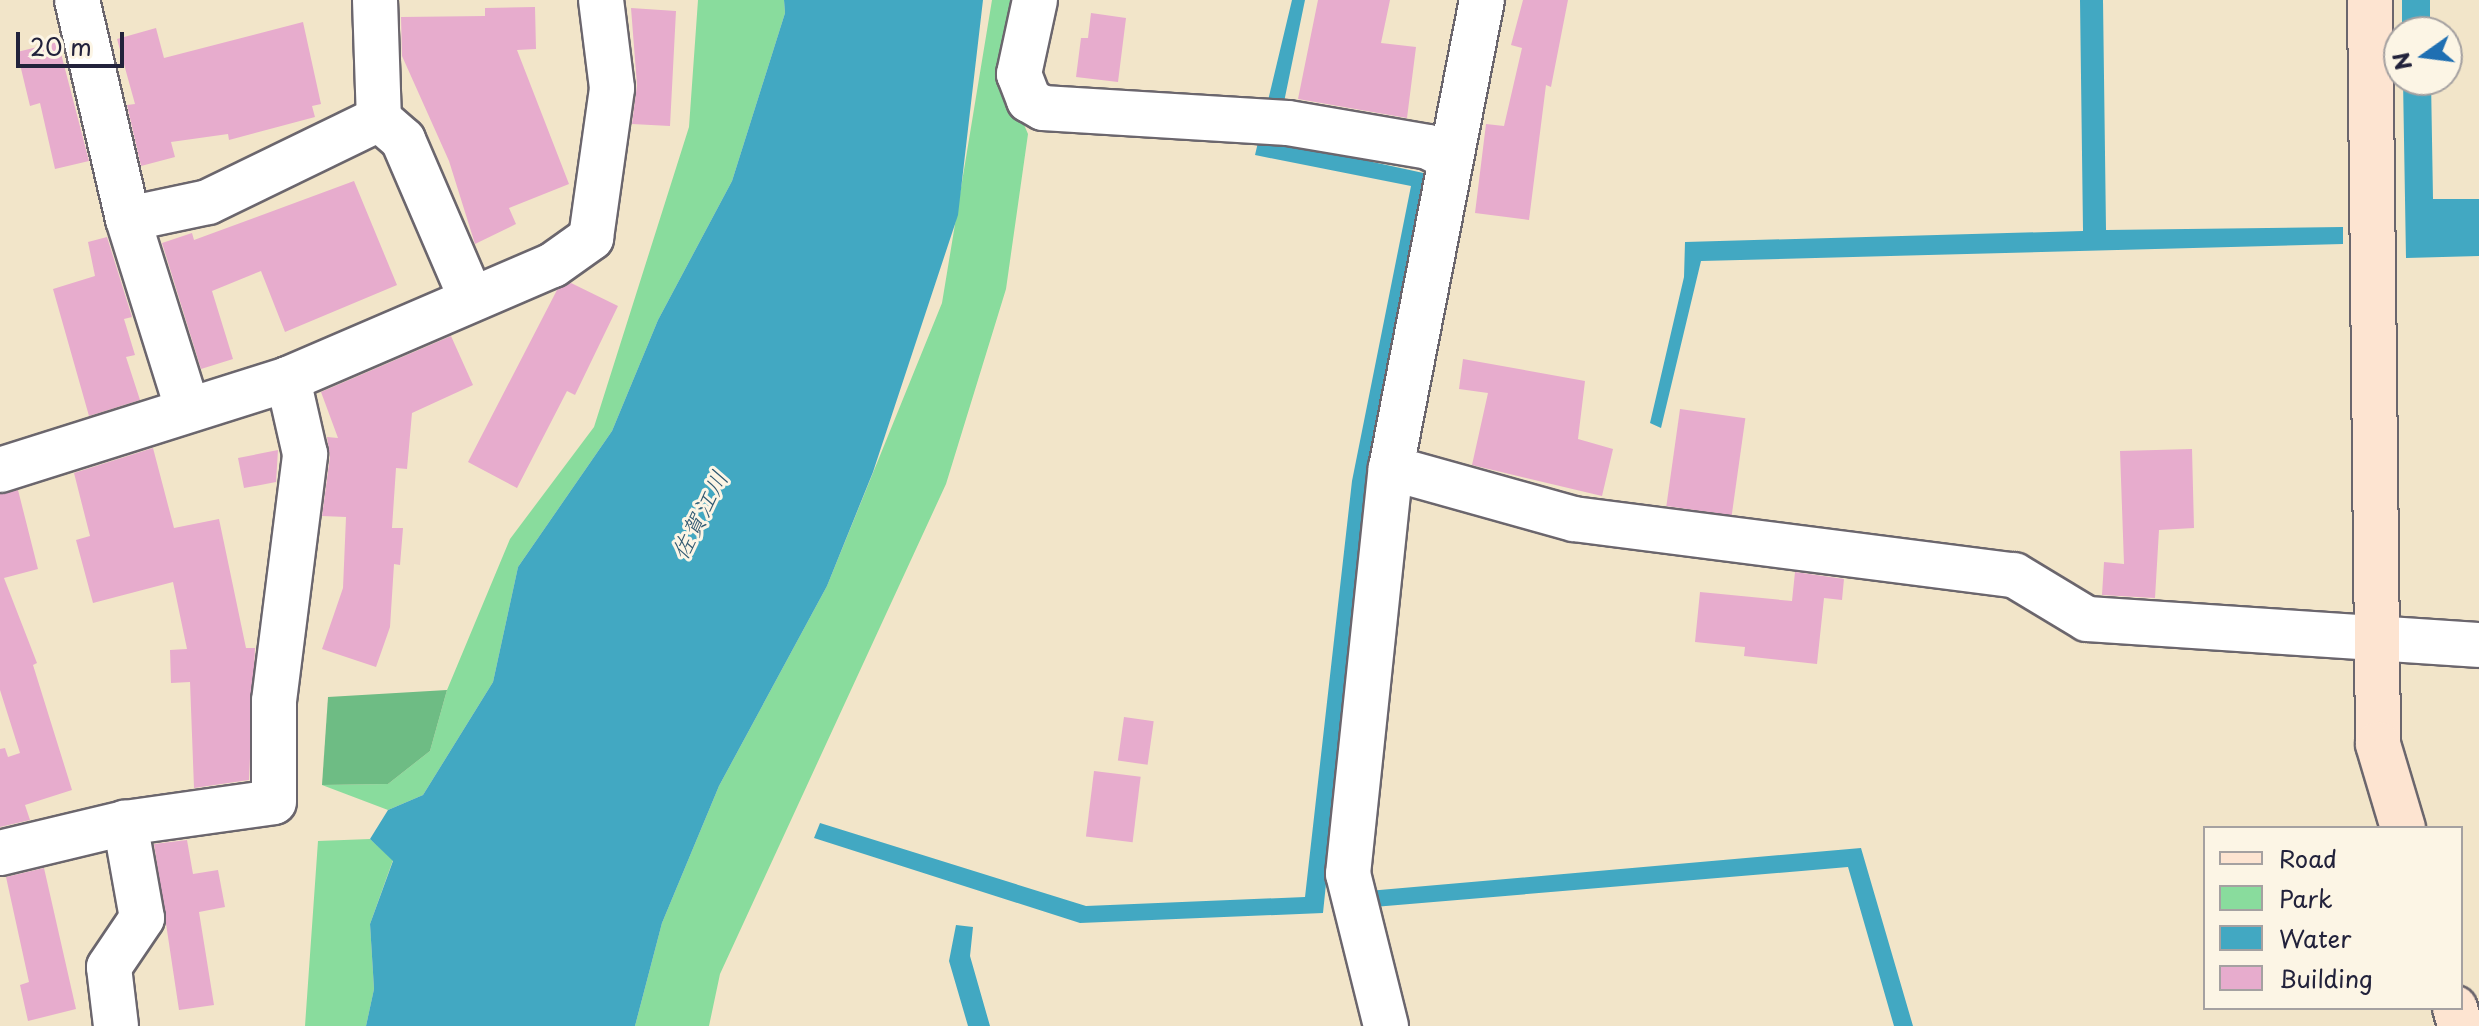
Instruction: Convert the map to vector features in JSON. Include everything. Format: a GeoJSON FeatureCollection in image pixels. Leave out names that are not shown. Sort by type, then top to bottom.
{"type":"FeatureCollection","features":[{"type":"Feature","properties":{"kind":"street"},"geometry":{"type":"LineString","coordinates":[[77,0],[128,219],[188,410]]}},
{"type":"Feature","properties":{"kind":"street"},"geometry":{"type":"LineString","coordinates":[[375,0],[379,119],[403,140],[471,298]]}},
{"type":"Feature","properties":{"kind":"street"},"geometry":{"type":"LineString","coordinates":[[0,470],[288,379],[553,265],[591,238],[612,88],[601,0]]}},
{"type":"Feature","properties":{"kind":"street"},"geometry":{"type":"LineString","coordinates":[[1035,0],[1019,74],[1029,100],[1043,108],[1138,117],[1271,121],[1428,147],[1450,158]]}},
{"type":"Feature","properties":{"kind":"street"},"geometry":{"type":"LineString","coordinates":[[1386,1026],[1348,874],[1391,468],[1482,0]]}},
{"type":"Feature","properties":{"kind":"street"},"geometry":{"type":"LineString","coordinates":[[2370,0],[2378,744],[2402,826]]}},
{"type":"Feature","properties":{"kind":"street"},"geometry":{"type":"LineString","coordinates":[[128,219],[208,202],[379,119]]}},
{"type":"Feature","properties":{"kind":"street"},"geometry":{"type":"LineString","coordinates":[[0,853],[125,823],[274,802],[274,701],[305,454],[288,379]]}},
{"type":"Feature","properties":{"kind":"street"},"geometry":{"type":"LineString","coordinates":[[1391,468],[1574,519],[2014,575],[2087,619],[2479,645]]}},
{"type":"Feature","properties":{"kind":"street"},"geometry":{"type":"LineString","coordinates":[[116,1026],[109,967],[142,918],[125,823]]}},
{"type":"Feature","properties":{"kind":"green space"},"geometry":{"type":"Polygon","coordinates":[[[698,0],[784,0],[785,13],[732,181],[658,320],[612,431],[518,567],[493,682],[423,795],[388,810],[322,785],[388,784],[430,751],[447,690],[510,539],[594,427],[689,127],[698,0]]]}},
{"type":"Feature","properties":{"kind":"green space"},"geometry":{"type":"Polygon","coordinates":[[[992,0],[1015,0],[1008,87],[1028,134],[1006,289],[946,484],[720,974],[709,1026],[635,1026],[662,923],[719,786],[827,586],[942,303],[992,0]]]}},
{"type":"Feature","properties":{"kind":"green space"},"geometry":{"type":"Polygon","coordinates":[[[447,690],[430,751],[388,784],[322,785],[328,697],[447,690]]]}},
{"type":"Feature","properties":{"kind":"green space"},"geometry":{"type":"Polygon","coordinates":[[[370,839],[393,860],[370,924],[374,989],[366,1026],[305,1026],[318,841],[370,839]]]}},
{"type":"Feature","properties":{"kind":"water","name":"佐賀江川"},"geometry":{"type":"Polygon","coordinates":[[[784,0],[983,0],[958,215],[873,472],[827,586],[719,786],[662,923],[635,1026],[366,1026],[374,989],[370,924],[393,861],[370,839],[388,810],[423,795],[493,682],[518,567],[612,431],[658,320],[732,181],[785,13],[784,0]]]}},
{"type":"Feature","properties":{"kind":"water"},"geometry":{"type":"Polygon","coordinates":[[[1292,0],[1305,0],[1276,141],[1428,174],[1367,485],[1323,913],[1080,923],[814,838],[820,823],[1086,906],[1305,897],[1352,481],[1411,186],[1255,155],[1292,0]]]}},
{"type":"Feature","properties":{"kind":"water"},"geometry":{"type":"Polygon","coordinates":[[[2080,0],[2103,0],[2106,230],[2343,227],[2343,244],[1701,261],[1661,428],[1650,423],[1684,277],[1685,242],[2083,231],[2080,0]]]}},
{"type":"Feature","properties":{"kind":"water"},"geometry":{"type":"Polygon","coordinates":[[[2402,0],[2430,0],[2430,16],[2402,16],[2402,0]]]}},
{"type":"Feature","properties":{"kind":"water"},"geometry":{"type":"Polygon","coordinates":[[[2403,96],[2431,96],[2433,199],[2479,199],[2479,256],[2406,258],[2403,96]]]}},
{"type":"Feature","properties":{"kind":"water"},"geometry":{"type":"Polygon","coordinates":[[[1861,848],[1913,1026],[1894,1026],[1848,867],[1374,907],[1368,891],[1861,848]]]}},
{"type":"Feature","properties":{"kind":"water"},"geometry":{"type":"Polygon","coordinates":[[[956,925],[973,927],[970,956],[990,1026],[968,1026],[949,961],[956,925]]]}},
{"type":"Feature","properties":{"kind":"building"},"geometry":{"type":"Polygon","coordinates":[[[1318,0],[1390,0],[1381,43],[1416,47],[1407,118],[1298,99],[1318,0]]]}},
{"type":"Feature","properties":{"kind":"building"},"geometry":{"type":"Polygon","coordinates":[[[1523,0],[1568,0],[1551,87],[1546,85],[1529,220],[1475,213],[1486,124],[1504,126],[1522,48],[1511,45],[1523,0]]]}},
{"type":"Feature","properties":{"kind":"building"},"geometry":{"type":"Polygon","coordinates":[[[535,7],[536,49],[517,50],[569,184],[509,208],[516,224],[475,244],[449,161],[402,56],[401,17],[485,16],[485,8],[535,7]]]}},
{"type":"Feature","properties":{"kind":"building"},"geometry":{"type":"Polygon","coordinates":[[[631,8],[676,11],[670,126],[632,124],[637,85],[631,8]]]}},
{"type":"Feature","properties":{"kind":"building"},"geometry":{"type":"Polygon","coordinates":[[[1091,13],[1126,18],[1118,82],[1076,77],[1081,38],[1088,38],[1091,13]]]}},
{"type":"Feature","properties":{"kind":"building"},"geometry":{"type":"Polygon","coordinates":[[[303,22],[321,104],[312,106],[315,117],[229,140],[228,134],[171,142],[175,157],[141,166],[127,105],[135,104],[117,39],[156,28],[164,58],[303,22]]]}},
{"type":"Feature","properties":{"kind":"building"},"geometry":{"type":"Polygon","coordinates":[[[58,42],[89,161],[55,169],[40,103],[30,106],[17,52],[58,42]]]}},
{"type":"Feature","properties":{"kind":"building"},"geometry":{"type":"Polygon","coordinates":[[[354,181],[397,285],[285,332],[261,271],[212,291],[233,359],[201,369],[162,243],[192,233],[194,240],[354,181]]]}},
{"type":"Feature","properties":{"kind":"building"},"geometry":{"type":"Polygon","coordinates":[[[107,237],[132,317],[124,319],[135,355],[126,357],[140,400],[89,416],[53,289],[95,276],[88,242],[107,237]]]}},
{"type":"Feature","properties":{"kind":"building"},"geometry":{"type":"Polygon","coordinates":[[[571,283],[618,306],[575,395],[567,391],[517,488],[468,462],[557,290],[571,283]]]}},
{"type":"Feature","properties":{"kind":"building"},"geometry":{"type":"Polygon","coordinates":[[[451,336],[473,385],[412,413],[407,469],[396,468],[392,528],[403,528],[400,565],[394,564],[390,627],[376,667],[322,649],[343,588],[346,517],[322,516],[330,457],[327,437],[338,438],[321,392],[451,336]]]}},
{"type":"Feature","properties":{"kind":"building"},"geometry":{"type":"Polygon","coordinates":[[[1463,359],[1585,381],[1578,439],[1613,449],[1602,496],[1472,465],[1488,393],[1459,389],[1463,359]]]}},
{"type":"Feature","properties":{"kind":"building"},"geometry":{"type":"Polygon","coordinates":[[[1680,409],[1745,418],[1732,515],[1666,506],[1680,409]]]}},
{"type":"Feature","properties":{"kind":"building"},"geometry":{"type":"Polygon","coordinates":[[[153,448],[174,528],[219,519],[246,648],[255,648],[249,780],[194,788],[190,682],[171,683],[170,650],[187,649],[173,582],[93,603],[76,540],[90,536],[74,473],[153,448]]]}},
{"type":"Feature","properties":{"kind":"building"},"geometry":{"type":"Polygon","coordinates":[[[2192,449],[2194,528],[2159,530],[2155,598],[2102,595],[2104,562],[2124,564],[2120,451],[2192,449]]]}},
{"type":"Feature","properties":{"kind":"building"},"geometry":{"type":"Polygon","coordinates":[[[278,450],[276,482],[244,488],[238,458],[278,450]]]}},
{"type":"Feature","properties":{"kind":"building"},"geometry":{"type":"Polygon","coordinates":[[[18,490],[38,569],[4,578],[37,663],[33,665],[72,790],[25,805],[30,820],[0,827],[0,749],[5,748],[8,757],[20,753],[0,690],[0,494],[18,490]]]}},
{"type":"Feature","properties":{"kind":"building"},"geometry":{"type":"Polygon","coordinates":[[[1795,572],[1844,579],[1842,600],[1824,598],[1817,664],[1744,656],[1745,647],[1695,642],[1700,592],[1792,601],[1795,572]]]}},
{"type":"Feature","properties":{"kind":"building"},"geometry":{"type":"Polygon","coordinates":[[[1124,717],[1154,721],[1148,765],[1118,761],[1124,717]]]}},
{"type":"Feature","properties":{"kind":"building"},"geometry":{"type":"Polygon","coordinates":[[[1094,771],[1141,777],[1133,842],[1086,837],[1094,771]]]}},
{"type":"Feature","properties":{"kind":"building"},"geometry":{"type":"Polygon","coordinates":[[[187,840],[193,874],[218,870],[225,907],[199,912],[214,1005],[179,1010],[154,844],[187,840]]]}},
{"type":"Feature","properties":{"kind":"building"},"geometry":{"type":"Polygon","coordinates":[[[44,868],[76,1009],[28,1021],[20,985],[29,982],[6,877],[44,868]]]}}]}
